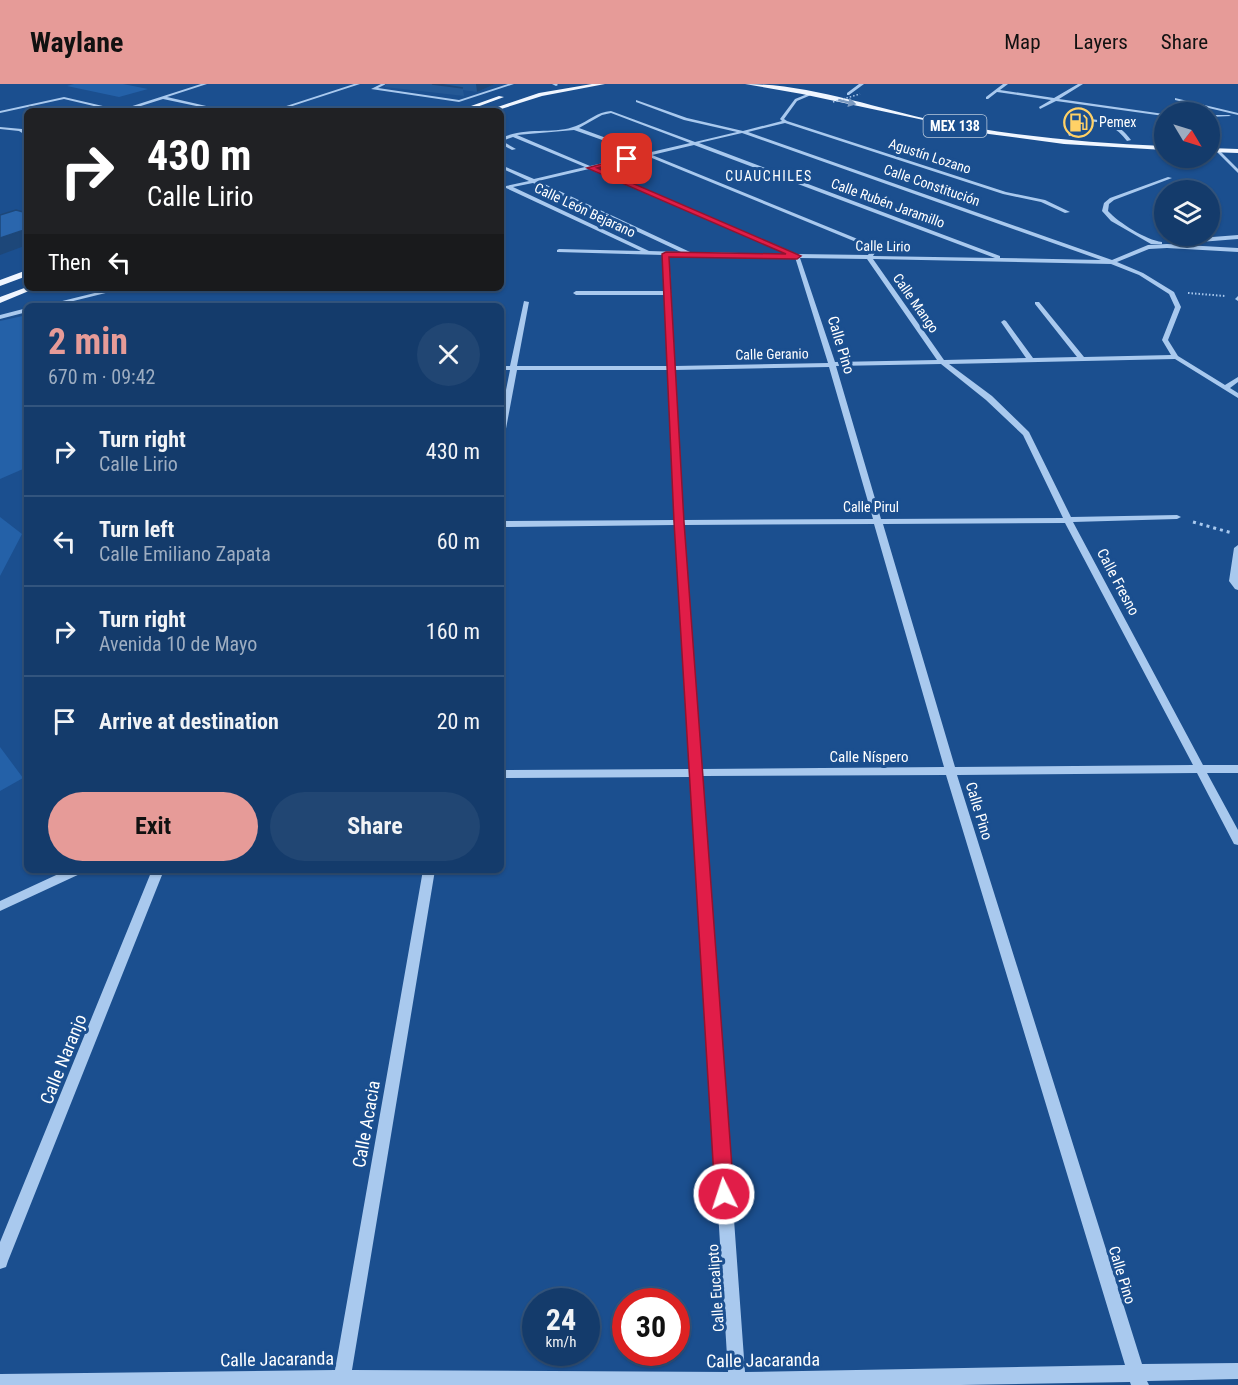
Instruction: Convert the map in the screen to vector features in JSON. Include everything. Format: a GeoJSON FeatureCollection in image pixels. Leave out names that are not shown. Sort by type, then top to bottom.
{"type":"FeatureCollection","features":[{"type":"Feature","properties":{"kind":"main road"},"geometry":{"type":"LineString","coordinates":[[518,92],[556,84]]}},
{"type":"Feature","properties":{"kind":"main road"},"geometry":{"type":"LineString","coordinates":[[498,108],[541,94],[602,84]]}},
{"type":"Feature","properties":{"kind":"main road","name":"MEX 138"},"geometry":{"type":"LineString","coordinates":[[748,84],[810,94],[930,121],[1017,137],[1154,147]]}},
{"type":"Feature","properties":{"kind":"main road","name":"MEX 138"},"geometry":{"type":"LineString","coordinates":[[796,84],[978,123],[1071,135],[1154,141]]}},
{"type":"Feature","properties":{"kind":"main road"},"geometry":{"type":"LineString","coordinates":[[469,108],[511,94]]}},
{"type":"Feature","properties":{"kind":"main road"},"geometry":{"type":"LineString","coordinates":[[1220,143],[1238,144]]}},
{"type":"Feature","properties":{"kind":"main road"},"geometry":{"type":"LineString","coordinates":[[1220,150],[1238,151]]}},
{"type":"Feature","properties":{"kind":"main road"},"geometry":{"type":"LineString","coordinates":[[0,283],[24,274]]}},
{"type":"Feature","properties":{"kind":"main road"},"geometry":{"type":"LineString","coordinates":[[0,300],[24,291]]}},
{"type":"Feature","properties":{"kind":"street"},"geometry":{"type":"LineString","coordinates":[[130,108],[205,84]]}},
{"type":"Feature","properties":{"kind":"street"},"geometry":{"type":"LineString","coordinates":[[282,108],[358,84]]}},
{"type":"Feature","properties":{"kind":"street"},"geometry":{"type":"LineString","coordinates":[[384,84],[372,89],[453,101],[512,84]]}},
{"type":"Feature","properties":{"kind":"street"},"geometry":{"type":"LineString","coordinates":[[524,84],[542,87]]}},
{"type":"Feature","properties":{"kind":"street"},"geometry":{"type":"LineString","coordinates":[[848,94],[862,84]]}},
{"type":"Feature","properties":{"kind":"street"},"geometry":{"type":"LineString","coordinates":[[987,98],[1006,84]]}},
{"type":"Feature","properties":{"kind":"street"},"geometry":{"type":"LineString","coordinates":[[1040,108],[1081,84]]}},
{"type":"Feature","properties":{"kind":"street"},"geometry":{"type":"LineString","coordinates":[[506,85],[511,94]]}},
{"type":"Feature","properties":{"kind":"street"},"geometry":{"type":"LineString","coordinates":[[489,87],[497,88]]}},
{"type":"Feature","properties":{"kind":"street"},"geometry":{"type":"LineString","coordinates":[[997,91],[1154,114]]}},
{"type":"Feature","properties":{"kind":"street"},"geometry":{"type":"LineString","coordinates":[[467,93],[478,94]]}},
{"type":"Feature","properties":{"kind":"street"},"geometry":{"type":"LineString","coordinates":[[535,180],[785,122],[782,118],[796,100],[810,94]]}},
{"type":"Feature","properties":{"kind":"street"},"geometry":{"type":"LineString","coordinates":[[0,112],[64,98],[107,108]]}},
{"type":"Feature","properties":{"kind":"street"},"geometry":{"type":"LineString","coordinates":[[163,98],[211,108]]}},
{"type":"Feature","properties":{"kind":"street"},"geometry":{"type":"LineString","coordinates":[[1176,99],[1238,115]]}},
{"type":"Feature","properties":{"kind":"street","name":"Calle Constitución"},"geometry":{"type":"LineString","coordinates":[[637,101],[686,119],[743,132],[1112,262],[1141,274],[1172,293]]}},
{"type":"Feature","properties":{"kind":"street","name":"Calle Rubén Jaramillo"},"geometry":{"type":"LineString","coordinates":[[574,128],[604,112],[1007,260]]}},
{"type":"Feature","properties":{"kind":"street"},"geometry":{"type":"LineString","coordinates":[[1220,116],[1238,115]]}},
{"type":"Feature","properties":{"kind":"street"},"geometry":{"type":"LineString","coordinates":[[1071,135],[1066,124],[1076,120],[1092,121],[1118,127],[1129,140]]}},
{"type":"Feature","properties":{"kind":"street","name":"Agustín Lozano"},"geometry":{"type":"LineString","coordinates":[[785,122],[1005,193],[1043,201],[1067,212]]}},
{"type":"Feature","properties":{"kind":"street"},"geometry":{"type":"LineString","coordinates":[[0,128],[20,130],[24,133]]}},
{"type":"Feature","properties":{"kind":"street"},"geometry":{"type":"LineString","coordinates":[[504,140],[513,135],[574,128],[646,154]]}},
{"type":"Feature","properties":{"kind":"street"},"geometry":{"type":"LineString","coordinates":[[0,133],[24,135]]}},
{"type":"Feature","properties":{"kind":"street"},"geometry":{"type":"LineString","coordinates":[[513,135],[797,256]]}},
{"type":"Feature","properties":{"kind":"street"},"geometry":{"type":"LineString","coordinates":[[504,143],[514,149]]}},
{"type":"Feature","properties":{"kind":"street"},"geometry":{"type":"LineString","coordinates":[[1220,152],[1238,172]]}},
{"type":"Feature","properties":{"kind":"street","name":"Calle Mango"},"geometry":{"type":"LineString","coordinates":[[646,154],[874,250],[869,258],[942,362]]}},
{"type":"Feature","properties":{"kind":"street"},"geometry":{"type":"LineString","coordinates":[[504,167],[694,255]]}},
{"type":"Feature","properties":{"kind":"street"},"geometry":{"type":"LineString","coordinates":[[1170,178],[1112,200],[1107,203],[1105,211],[1113,220],[1153,243],[1238,237]]}},
{"type":"Feature","properties":{"kind":"street","name":"Calle León Bejarano"},"geometry":{"type":"LineString","coordinates":[[535,180],[508,187],[653,254]]}},
{"type":"Feature","properties":{"kind":"street"},"geometry":{"type":"LineString","coordinates":[[1112,262],[1148,247],[1238,250]]}},
{"type":"Feature","properties":{"kind":"street","name":"Calle Lirio"},"geometry":{"type":"LineString","coordinates":[[559,251],[1112,262]]}},
{"type":"Feature","properties":{"kind":"street","name":"Calle Eucalipto"},"geometry":{"type":"LineString","coordinates":[[666,254],[679,522],[737,1383]]}},
{"type":"Feature","properties":{"kind":"street","name":"Calle Pino"},"geometry":{"type":"LineString","coordinates":[[797,256],[832,365],[951,772],[1138,1379]]}},
{"type":"Feature","properties":{"kind":"street"},"geometry":{"type":"LineString","coordinates":[[58,303],[110,291]]}},
{"type":"Feature","properties":{"kind":"street"},"geometry":{"type":"LineString","coordinates":[[576,293],[667,293]]}},
{"type":"Feature","properties":{"kind":"street"},"geometry":{"type":"LineString","coordinates":[[1172,293],[1178,307],[1165,340],[1176,357],[1238,396]]}},
{"type":"Feature","properties":{"kind":"street"},"geometry":{"type":"LineString","coordinates":[[504,416],[526,302]]}},
{"type":"Feature","properties":{"kind":"street"},"geometry":{"type":"LineString","coordinates":[[1037,303],[1081,358]]}},
{"type":"Feature","properties":{"kind":"street"},"geometry":{"type":"LineString","coordinates":[[0,316],[24,311]]}},
{"type":"Feature","properties":{"kind":"street"},"geometry":{"type":"LineString","coordinates":[[1004,322],[1031,360]]}},
{"type":"Feature","properties":{"kind":"street","name":"Calle Geranio"},"geometry":{"type":"LineString","coordinates":[[504,368],[672,368],[1176,357]]}},
{"type":"Feature","properties":{"kind":"street","name":"Calle Fresno"},"geometry":{"type":"LineString","coordinates":[[942,362],[989,398],[1026,434],[1068,520],[1238,841]]}},
{"type":"Feature","properties":{"kind":"street"},"geometry":{"type":"LineString","coordinates":[[1226,387],[1238,379]]}},
{"type":"Feature","properties":{"kind":"street","name":"Calle Pirul"},"geometry":{"type":"LineString","coordinates":[[504,524],[1068,520],[1177,517]]}},
{"type":"Feature","properties":{"kind":"street"},"geometry":{"type":"LineString","coordinates":[[1238,548],[1233,581],[1238,587]]}},
{"type":"Feature","properties":{"kind":"street","name":"Calle Níspero"},"geometry":{"type":"LineString","coordinates":[[504,774],[1238,769]]}},
{"type":"Feature","properties":{"kind":"street"},"geometry":{"type":"LineString","coordinates":[[0,906],[72,873]]}},
{"type":"Feature","properties":{"kind":"street","name":"Calle Naranjo"},"geometry":{"type":"LineString","coordinates":[[0,1261],[157,873]]}},
{"type":"Feature","properties":{"kind":"street","name":"Calle Acacia"},"geometry":{"type":"LineString","coordinates":[[342,1382],[428,873]]}},
{"type":"Feature","properties":{"kind":"street","name":"Calle Jacaranda"},"geometry":{"type":"LineString","coordinates":[[0,1382],[737,1383],[1138,1379],[1238,1371]]}},
{"type":"Feature","properties":{"kind":"path"},"geometry":{"type":"LineString","coordinates":[[833,102],[860,94]]}},
{"type":"Feature","properties":{"kind":"path"},"geometry":{"type":"LineString","coordinates":[[1172,293],[1204,293],[1238,298]]}},
{"type":"Feature","properties":{"kind":"path"},"geometry":{"type":"LineString","coordinates":[[1177,517],[1238,535]]}},
{"type":"Feature","properties":{"kind":"shaded area"},"geometry":{"type":"Polygon","coordinates":[[[123,84],[148,89],[119,97],[67,86],[123,84]]]}},
{"type":"Feature","properties":{"kind":"shaded area"},"geometry":{"type":"Polygon","coordinates":[[[24,316],[24,468],[0,479],[0,321],[24,316]]]}},
{"type":"Feature","properties":{"kind":"shaded area"},"geometry":{"type":"Polygon","coordinates":[[[0,517],[22,534],[0,576],[0,517]]]}},
{"type":"Feature","properties":{"kind":"shaded area"},"geometry":{"type":"Polygon","coordinates":[[[0,747],[23,778],[0,791],[0,747]]]}},
{"type":"Feature","properties":{"kind":"building"},"geometry":{"type":"Polygon","coordinates":[[[16,210],[24,212],[24,230],[0,238],[0,215],[16,210]]]}},
{"type":"Feature","properties":{"kind":"place","name":"Pemex"},"geometry":{"type":"Point","coordinates":[1078,122]}},
{"type":"Feature","properties":{"kind":"district","name":"CUAUCHILES"},"geometry":{"type":"Point","coordinates":[769,176]}},
{"type":"Feature","properties":{"kind":"route"},"geometry":{"type":"LineString","coordinates":[[627,159],[590,168],[797,256],[666,254],[679,522],[724,1194]]}}]}
